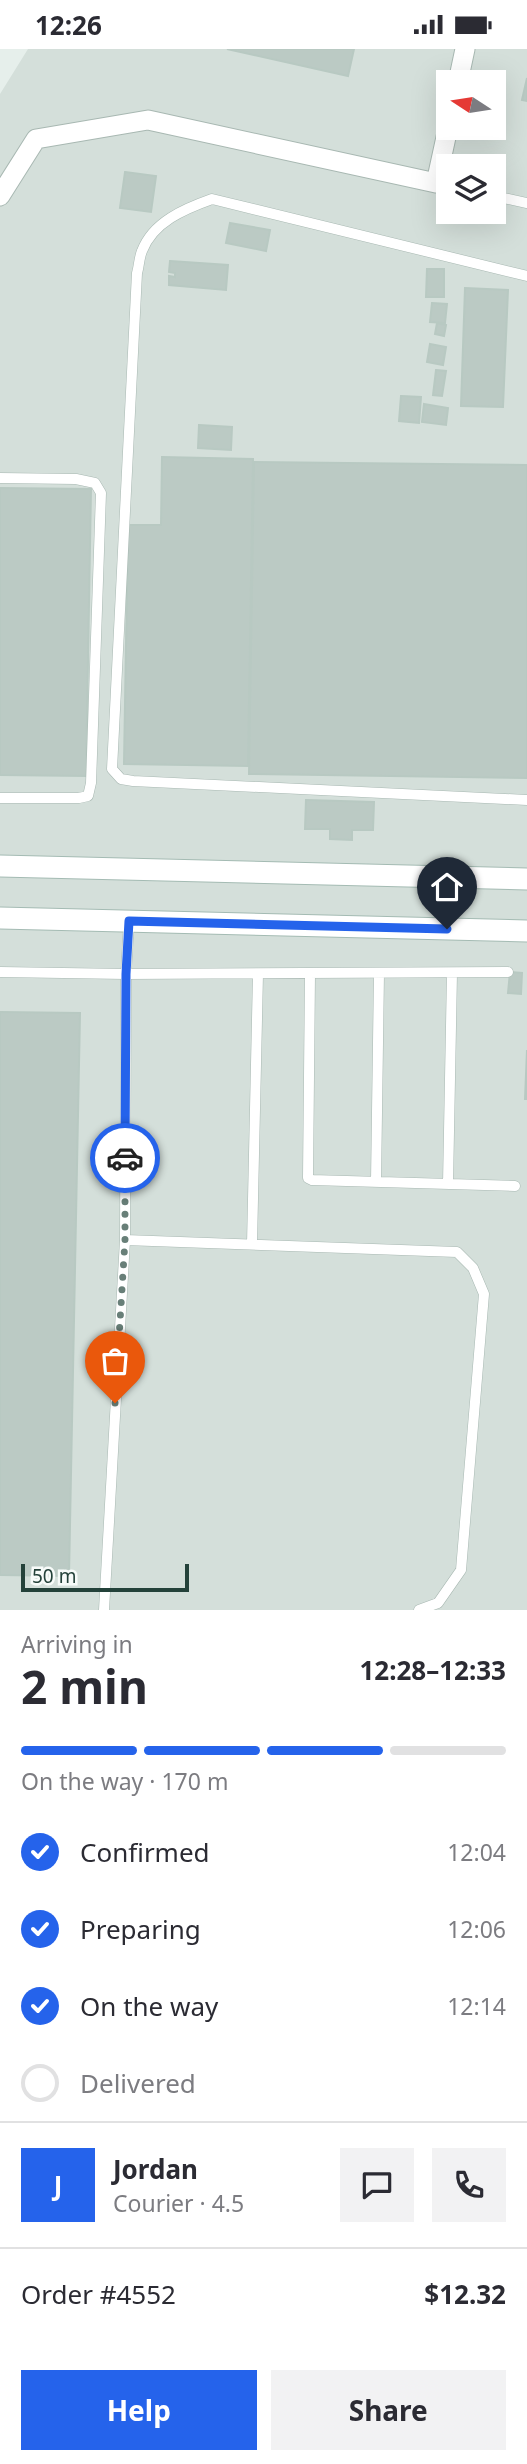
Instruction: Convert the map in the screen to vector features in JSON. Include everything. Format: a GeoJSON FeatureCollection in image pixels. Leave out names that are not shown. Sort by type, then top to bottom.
{"type":"FeatureCollection","features":[{"type":"Feature","properties":{"kind":"street"},"geometry":{"type":"LineString","coordinates":[[461,70],[465,49]]}},
{"type":"Feature","properties":{"kind":"street"},"geometry":{"type":"LineString","coordinates":[[0,195],[36,139],[148,120],[436,183]]}},
{"type":"Feature","properties":{"kind":"street"},"geometry":{"type":"LineString","coordinates":[[0,866],[527,879]]}},
{"type":"Feature","properties":{"kind":"street"},"geometry":{"type":"LineString","coordinates":[[0,918],[527,931]]}},
{"type":"Feature","properties":{"kind":"lane"},"geometry":{"type":"LineString","coordinates":[[527,276],[212,199],[182,210],[158,228],[142,251],[137,274],[112,769],[121,779],[133,781],[527,800]]}},
{"type":"Feature","properties":{"kind":"lane"},"geometry":{"type":"LineString","coordinates":[[506,199],[527,203]]}},
{"type":"Feature","properties":{"kind":"lane"},"geometry":{"type":"LineString","coordinates":[[0,478],[76,479],[94,483],[101,493],[91,783],[88,796],[0,798]]}},
{"type":"Feature","properties":{"kind":"lane"},"geometry":{"type":"LineString","coordinates":[[104,1610],[125,1240],[126,974],[129,921]]}},
{"type":"Feature","properties":{"kind":"lane"},"geometry":{"type":"LineString","coordinates":[[0,972],[508,972]]}},
{"type":"Feature","properties":{"kind":"lane"},"geometry":{"type":"LineString","coordinates":[[376,1182],[379,973]]}},
{"type":"Feature","properties":{"kind":"lane"},"geometry":{"type":"LineString","coordinates":[[448,1184],[452,973]]}},
{"type":"Feature","properties":{"kind":"lane"},"geometry":{"type":"LineString","coordinates":[[251,1244],[258,974]]}},
{"type":"Feature","properties":{"kind":"lane"},"geometry":{"type":"LineString","coordinates":[[310,974],[308,1178],[514,1185]]}},
{"type":"Feature","properties":{"kind":"lane"},"geometry":{"type":"LineString","coordinates":[[125,1240],[457,1252],[473,1268],[484,1294],[461,1570],[438,1603],[419,1610]]}},
{"type":"Feature","properties":{"kind":"shaded area"},"geometry":{"type":"Polygon","coordinates":[[[28,49],[527,49],[527,1610],[0,1610],[0,94],[28,49]]]}},
{"type":"Feature","properties":{"kind":"building"},"geometry":{"type":"Polygon","coordinates":[[[227,49],[354,49],[348,76],[227,49]]]}},
{"type":"Feature","properties":{"kind":"building"},"geometry":{"type":"Polygon","coordinates":[[[527,78],[527,101],[522,100],[527,78]]]}},
{"type":"Feature","properties":{"kind":"building"},"geometry":{"type":"Polygon","coordinates":[[[125,172],[156,176],[151,212],[120,208],[125,172]]]}},
{"type":"Feature","properties":{"kind":"building"},"geometry":{"type":"Polygon","coordinates":[[[230,223],[270,230],[266,251],[226,243],[230,223]]]}},
{"type":"Feature","properties":{"kind":"building"},"geometry":{"type":"Polygon","coordinates":[[[170,261],[228,265],[226,290],[169,285],[169,276],[175,277],[175,273],[169,272],[170,261]]]}},
{"type":"Feature","properties":{"kind":"building"},"geometry":{"type":"Polygon","coordinates":[[[427,269],[444,269],[444,297],[426,297],[427,269]]]}},
{"type":"Feature","properties":{"kind":"building"},"geometry":{"type":"Polygon","coordinates":[[[465,288],[508,290],[503,407],[461,406],[465,288]]]}},
{"type":"Feature","properties":{"kind":"building"},"geometry":{"type":"Polygon","coordinates":[[[432,303],[447,304],[445,323],[430,322],[432,303]]]}},
{"type":"Feature","properties":{"kind":"building"},"geometry":{"type":"Polygon","coordinates":[[[437,323],[446,325],[444,336],[435,334],[437,323]]]}},
{"type":"Feature","properties":{"kind":"building"},"geometry":{"type":"Polygon","coordinates":[[[430,344],[446,347],[443,365],[427,362],[430,344]]]}},
{"type":"Feature","properties":{"kind":"building"},"geometry":{"type":"Polygon","coordinates":[[[436,370],[446,371],[442,396],[433,395],[436,370]]]}},
{"type":"Feature","properties":{"kind":"building"},"geometry":{"type":"Polygon","coordinates":[[[401,396],[421,397],[419,423],[399,421],[401,396]]]}},
{"type":"Feature","properties":{"kind":"building"},"geometry":{"type":"Polygon","coordinates":[[[424,404],[448,408],[446,425],[422,422],[424,404]]]}},
{"type":"Feature","properties":{"kind":"building"},"geometry":{"type":"Polygon","coordinates":[[[199,425],[232,427],[231,450],[198,448],[199,425]]]}},
{"type":"Feature","properties":{"kind":"building"},"geometry":{"type":"Polygon","coordinates":[[[162,457],[253,459],[248,766],[124,764],[128,525],[161,525],[162,457]]]}},
{"type":"Feature","properties":{"kind":"building"},"geometry":{"type":"Polygon","coordinates":[[[254,462],[527,465],[527,778],[249,774],[254,462]]]}},
{"type":"Feature","properties":{"kind":"building"},"geometry":{"type":"Polygon","coordinates":[[[0,488],[91,489],[86,776],[0,775],[0,488]]]}},
{"type":"Feature","properties":{"kind":"building"},"geometry":{"type":"Polygon","coordinates":[[[306,800],[374,802],[373,830],[352,830],[352,840],[330,839],[330,829],[305,829],[306,800]]]}},
{"type":"Feature","properties":{"kind":"building"},"geometry":{"type":"Polygon","coordinates":[[[510,972],[522,973],[521,994],[508,993],[510,972]]]}},
{"type":"Feature","properties":{"kind":"building"},"geometry":{"type":"Polygon","coordinates":[[[0,1012],[80,1013],[69,1576],[0,1575],[0,1012]]]}},
{"type":"Feature","properties":{"kind":"building"},"geometry":{"type":"Polygon","coordinates":[[[527,1050],[527,1099],[525,1099],[527,1050]]]}},
{"type":"Feature","properties":{"kind":"way so far"},"geometry":{"type":"LineString","coordinates":[[115,1403],[125,1240],[125,1158]]}},
{"type":"Feature","properties":{"kind":"route"},"geometry":{"type":"LineString","coordinates":[[125,1158],[126,974],[129,921],[447,929]]}}]}
